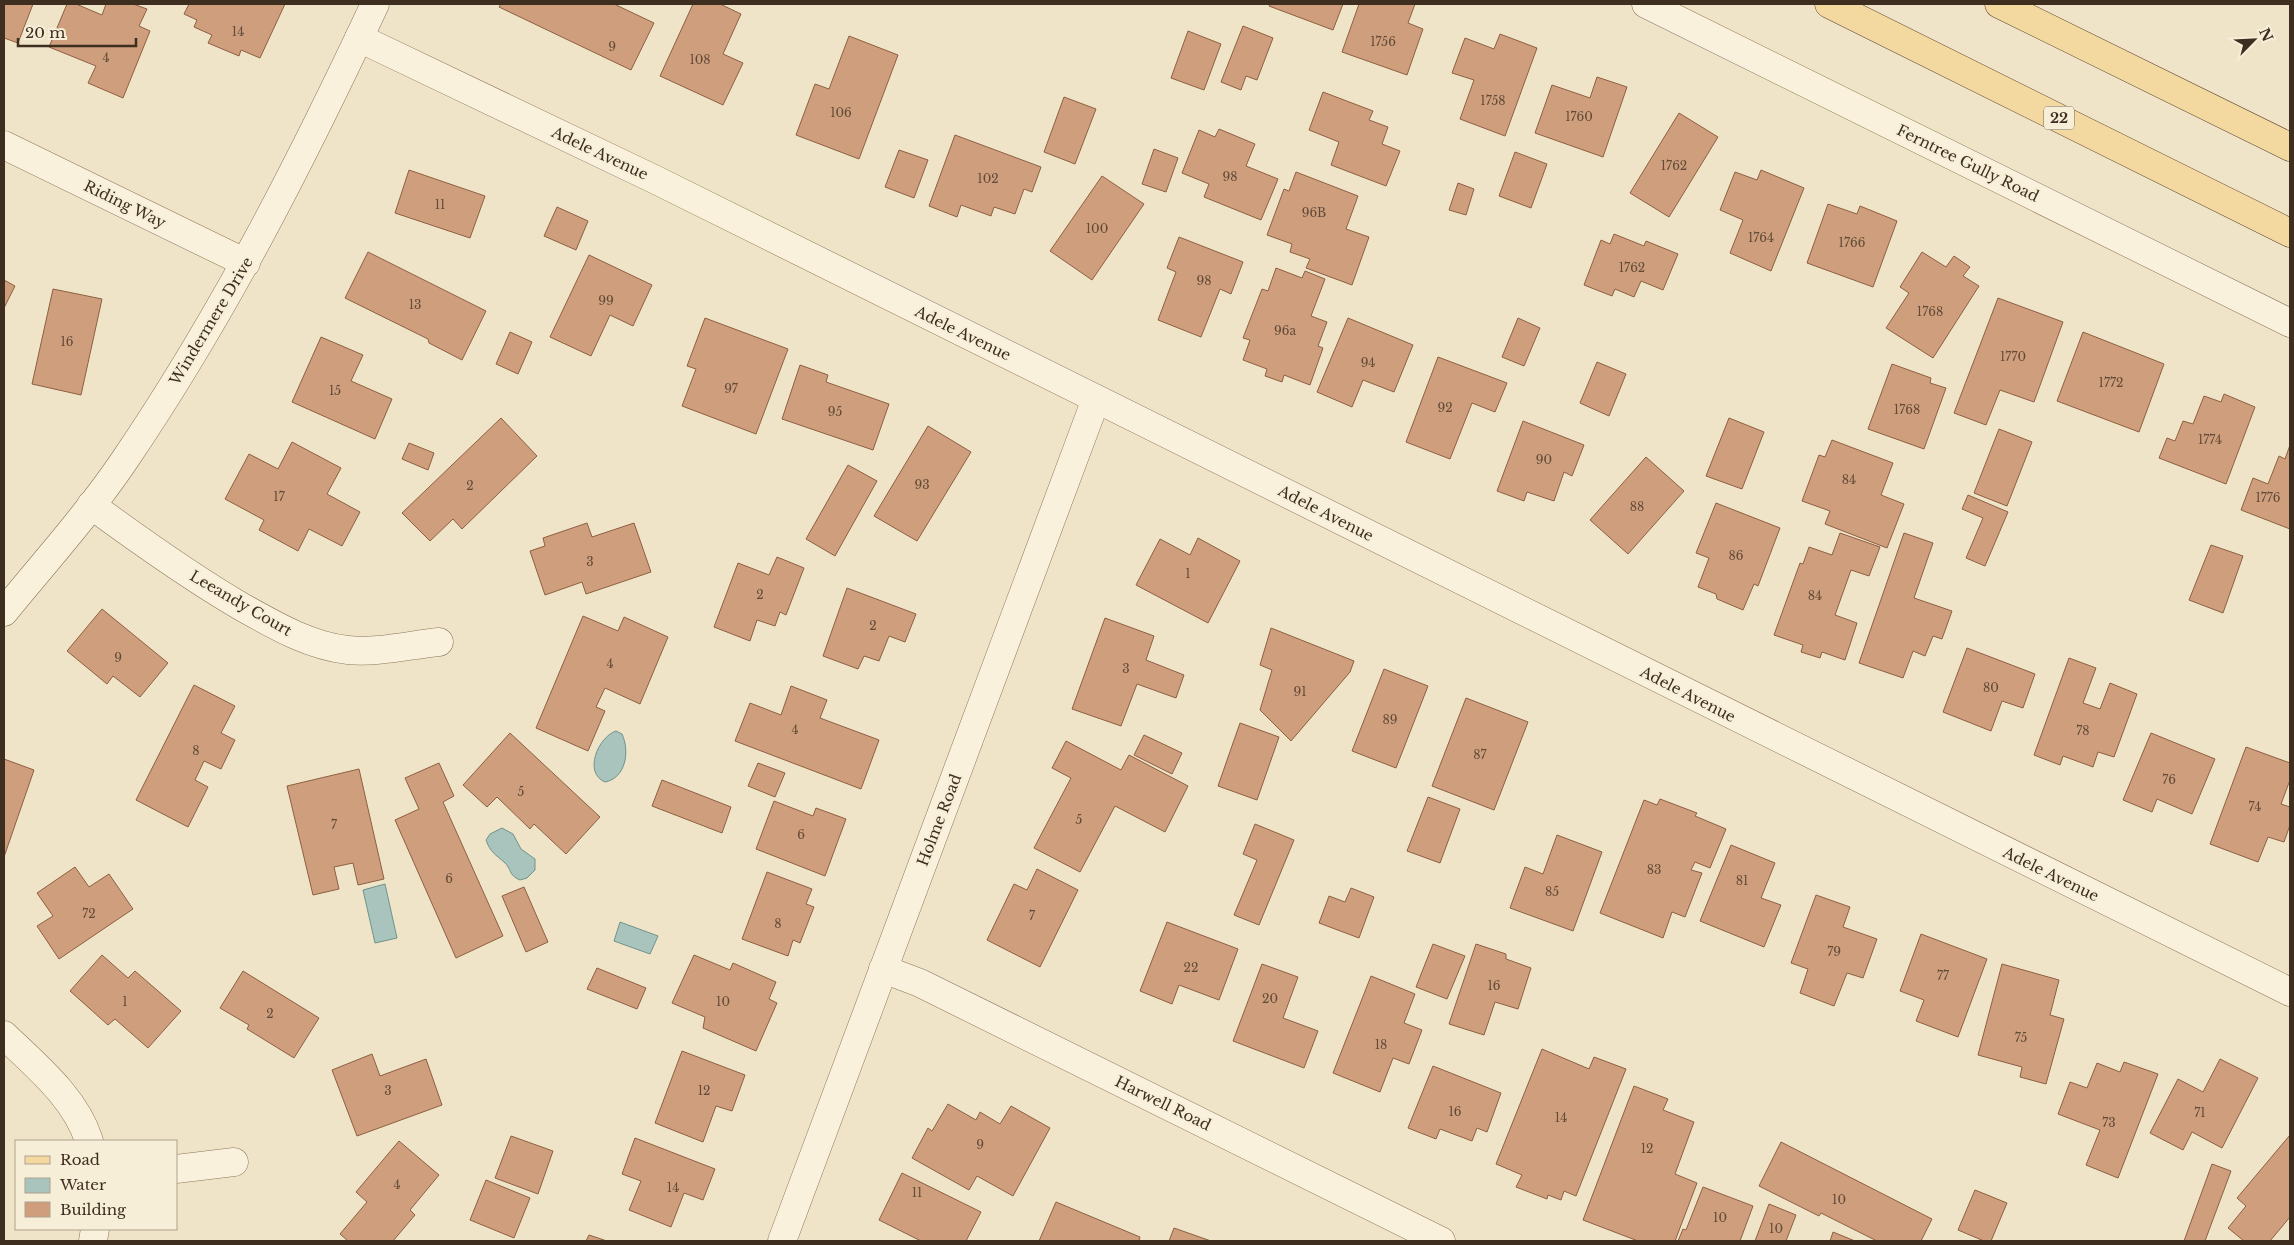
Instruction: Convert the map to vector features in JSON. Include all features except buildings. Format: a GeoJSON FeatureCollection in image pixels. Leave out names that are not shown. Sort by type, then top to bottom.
{"type":"FeatureCollection","features":[{"type":"Feature","properties":{"kind":"main road","name":"22"},"geometry":{"type":"LineString","coordinates":[[1829,4],[2290,232]]}},
{"type":"Feature","properties":{"kind":"main road"},"geometry":{"type":"LineString","coordinates":[[1999,4],[2290,147]]}},
{"type":"Feature","properties":{"kind":"street","name":"Windermere Drive"},"geometry":{"type":"LineString","coordinates":[[4,612],[123,463],[214,320],[246,263],[375,4]]}},
{"type":"Feature","properties":{"kind":"street","name":"Ferntree Gully Road"},"geometry":{"type":"LineString","coordinates":[[1646,4],[2290,323]]}},
{"type":"Feature","properties":{"kind":"street","name":"Adele Avenue"},"geometry":{"type":"LineString","coordinates":[[359,38],[656,180],[2290,992]]}},
{"type":"Feature","properties":{"kind":"street","name":"Riding Way"},"geometry":{"type":"LineString","coordinates":[[4,145],[246,263]]}},
{"type":"Feature","properties":{"kind":"street","name":"Holme Road"},"geometry":{"type":"LineString","coordinates":[[782,1241],[1096,399]]}},
{"type":"Feature","properties":{"kind":"street","name":"Leeandy Court"},"geometry":{"type":"LineString","coordinates":[[90,505],[159,555],[215,591],[274,625],[310,641],[347,650],[373,650],[439,642]]}},
{"type":"Feature","properties":{"kind":"street","name":"Harwell Road"},"geometry":{"type":"LineString","coordinates":[[883,969],[929,987],[1441,1241]]}},
{"type":"Feature","properties":{"kind":"street"},"geometry":{"type":"LineString","coordinates":[[4,1035],[61,1093],[77,1115],[89,1140]]}},
{"type":"Feature","properties":{"kind":"street"},"geometry":{"type":"LineString","coordinates":[[178,1169],[234,1162]]}},
{"type":"Feature","properties":{"kind":"water"},"geometry":{"type":"Polygon","coordinates":[[[616,731],[622,734],[626,756],[622,770],[618,775],[605,782],[598,777],[594,763],[599,747],[609,735],[616,731]]]}},
{"type":"Feature","properties":{"kind":"water"},"geometry":{"type":"Polygon","coordinates":[[[502,828],[513,834],[521,849],[535,859],[535,870],[527,878],[520,880],[514,876],[489,848],[486,840],[490,834],[502,828]]]}},
{"type":"Feature","properties":{"kind":"water"},"geometry":{"type":"Polygon","coordinates":[[[385,884],[397,938],[375,943],[363,890],[385,884]]]}},
{"type":"Feature","properties":{"kind":"water"},"geometry":{"type":"Polygon","coordinates":[[[620,922],[658,936],[650,954],[614,941],[620,922]]]}}]}
